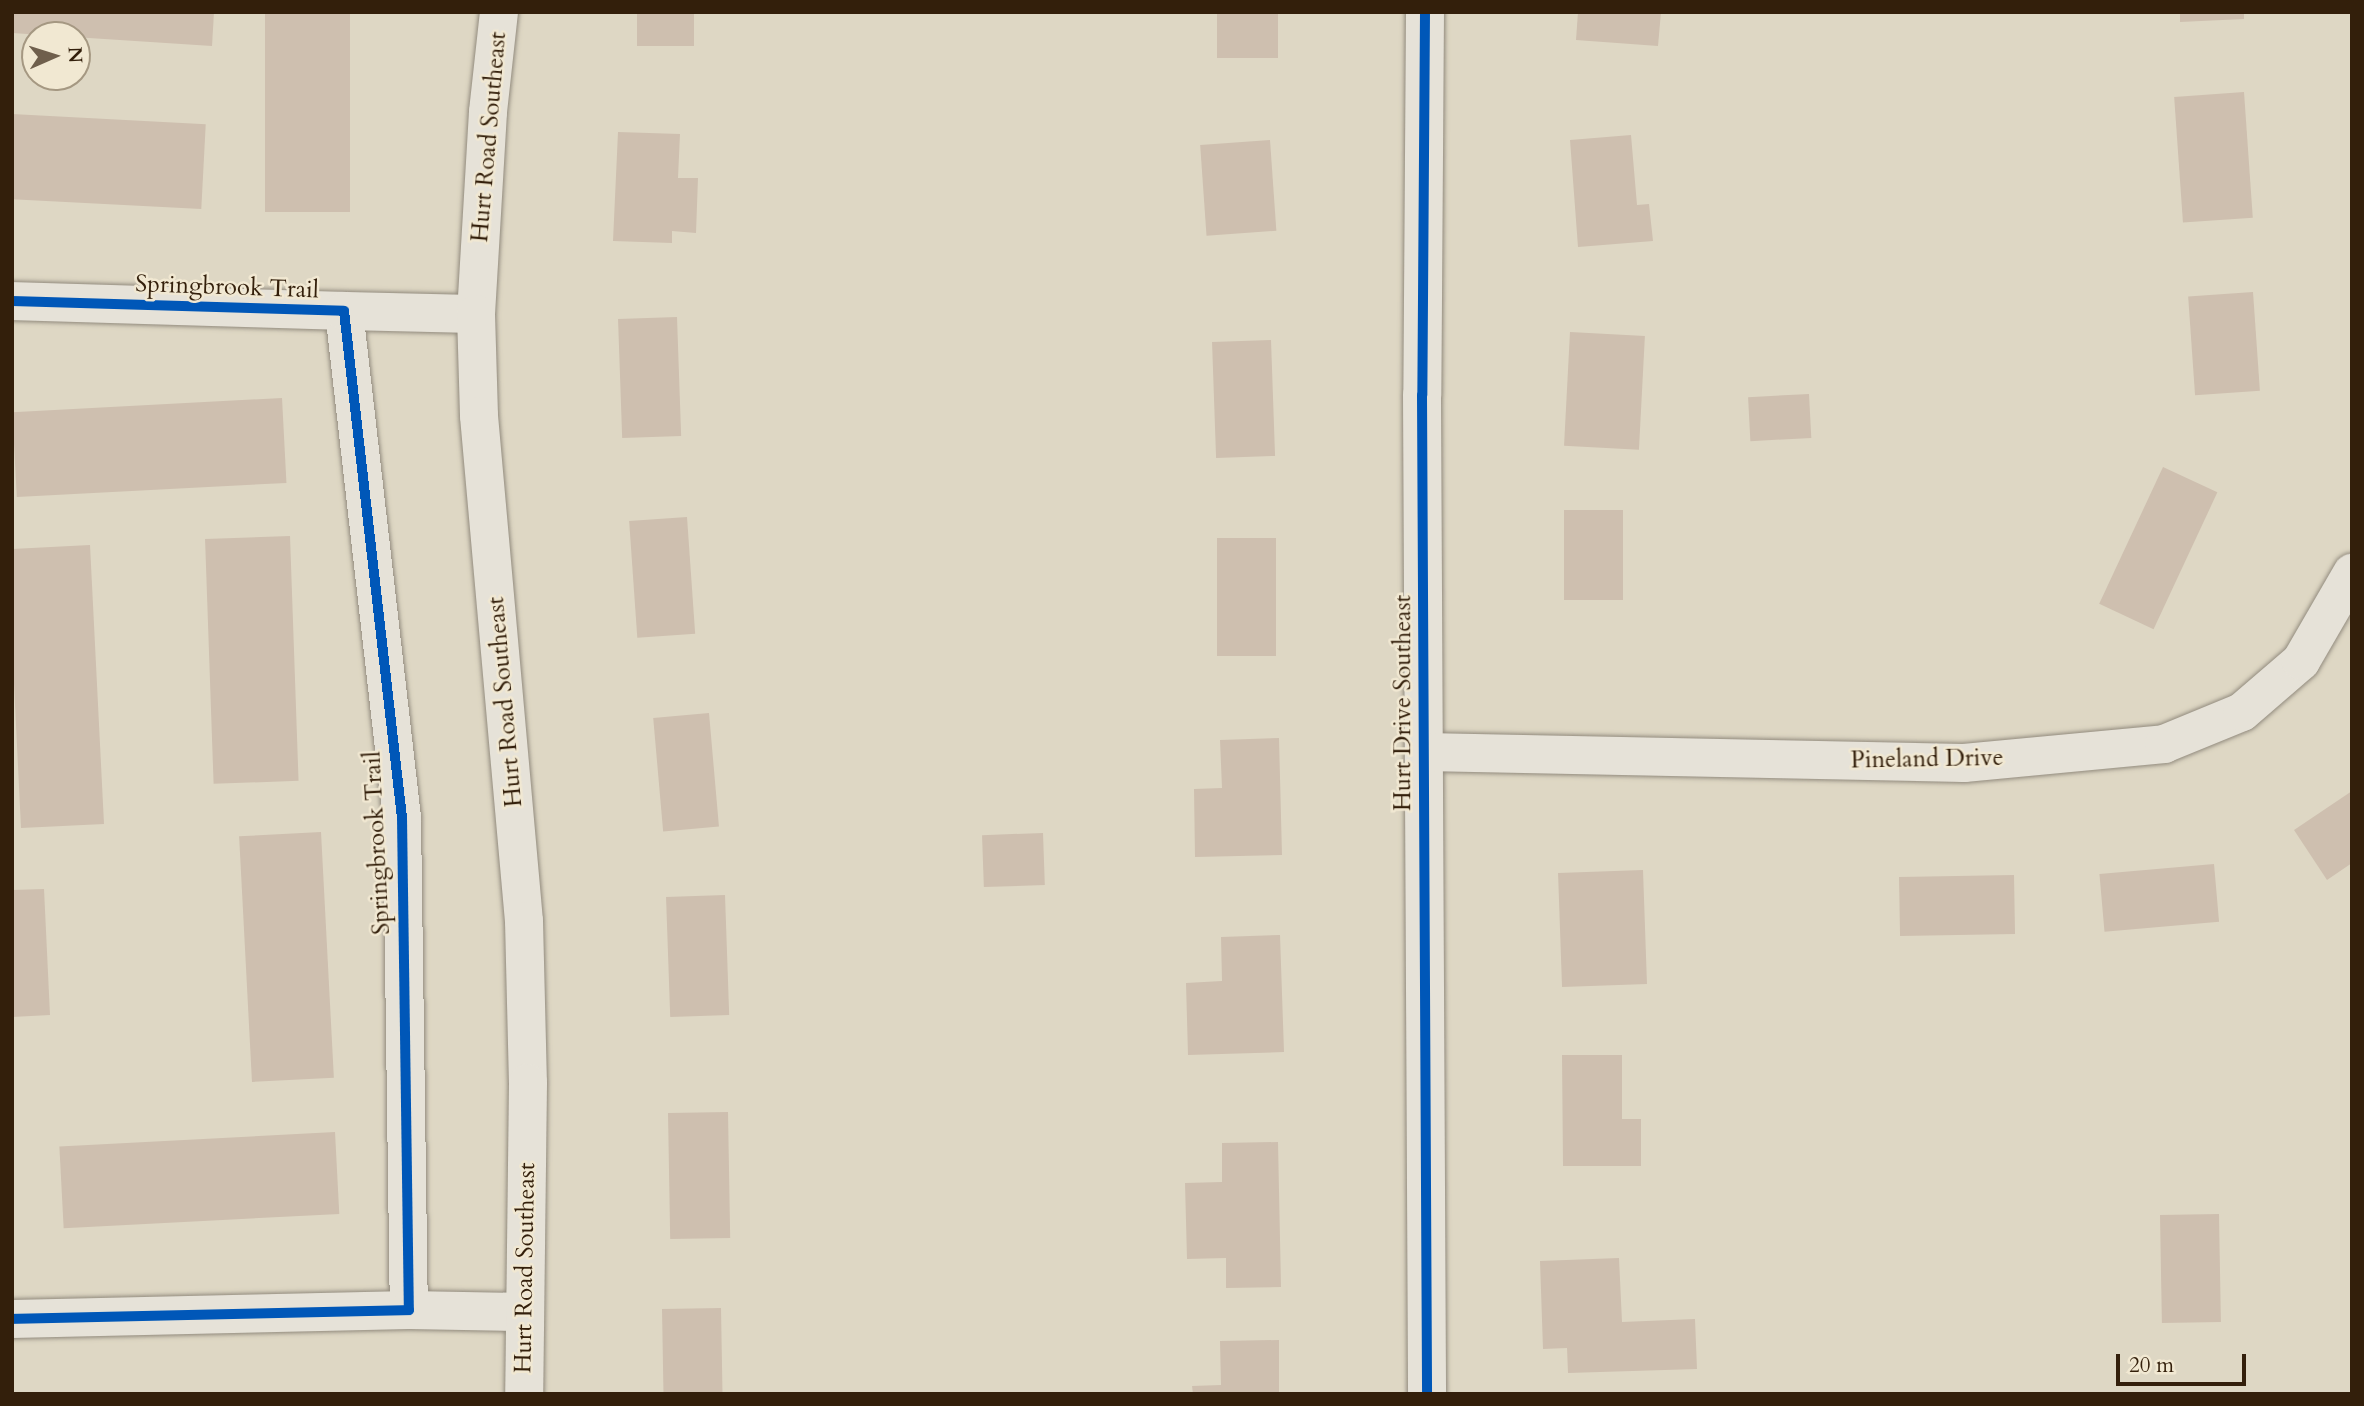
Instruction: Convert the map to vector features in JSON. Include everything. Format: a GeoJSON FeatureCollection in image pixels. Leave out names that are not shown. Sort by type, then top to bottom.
{"type":"FeatureCollection","features":[{"type":"Feature","properties":{"kind":"street","name":"Hurt Road Southeast"},"geometry":{"type":"LineString","coordinates":[[499,12],[488,111],[476,314],[478,416],[524,921],[528,1083],[523,1394]]}},
{"type":"Feature","properties":{"kind":"street","name":"Hurt Drive Southeast"},"geometry":{"type":"LineString","coordinates":[[1425,12],[1422,340],[1427,1394]]}},
{"type":"Feature","properties":{"kind":"street","name":"Springbrook Trail"},"geometry":{"type":"LineString","coordinates":[[12,302],[476,314]]}},
{"type":"Feature","properties":{"kind":"street","name":"Springbrook Trail"},"geometry":{"type":"LineString","coordinates":[[344,311],[402,818],[409,1310]]}},
{"type":"Feature","properties":{"kind":"street","name":"Pineland Drive"},"geometry":{"type":"LineString","coordinates":[[1425,752],[1964,763],[2164,744],[2242,712],[2301,662],[2352,573]]}},
{"type":"Feature","properties":{"kind":"street"},"geometry":{"type":"LineString","coordinates":[[12,1319],[409,1310],[526,1312]]}},
{"type":"Feature","properties":{"kind":"building"},"geometry":{"type":"Polygon","coordinates":[[[12,12],[214,12],[212,46],[91,38],[91,21],[21,21],[21,34],[12,33],[12,12]]]}},
{"type":"Feature","properties":{"kind":"building"},"geometry":{"type":"Polygon","coordinates":[[[265,12],[350,12],[350,212],[265,212],[265,12]]]}},
{"type":"Feature","properties":{"kind":"building"},"geometry":{"type":"Polygon","coordinates":[[[637,12],[694,12],[694,46],[637,46],[637,12]]]}},
{"type":"Feature","properties":{"kind":"building"},"geometry":{"type":"Polygon","coordinates":[[[1217,12],[1278,12],[1278,58],[1217,58],[1217,12]]]}},
{"type":"Feature","properties":{"kind":"building"},"geometry":{"type":"Polygon","coordinates":[[[1578,12],[1661,12],[1658,46],[1576,40],[1578,12]]]}},
{"type":"Feature","properties":{"kind":"building"},"geometry":{"type":"Polygon","coordinates":[[[2180,12],[2244,12],[2244,19],[2180,22],[2180,12]]]}},
{"type":"Feature","properties":{"kind":"building"},"geometry":{"type":"Polygon","coordinates":[[[2244,92],[2253,218],[2183,223],[2174,97],[2244,92]]]}},
{"type":"Feature","properties":{"kind":"building"},"geometry":{"type":"Polygon","coordinates":[[[12,114],[206,124],[201,209],[12,199],[12,114]]]}},
{"type":"Feature","properties":{"kind":"building"},"geometry":{"type":"Polygon","coordinates":[[[618,132],[680,134],[678,178],[698,178],[696,233],[672,231],[672,243],[613,241],[618,132]]]}},
{"type":"Feature","properties":{"kind":"building"},"geometry":{"type":"Polygon","coordinates":[[[1631,135],[1637,205],[1649,204],[1653,241],[1578,247],[1570,140],[1631,135]]]}},
{"type":"Feature","properties":{"kind":"building"},"geometry":{"type":"Polygon","coordinates":[[[1270,140],[1276,231],[1207,236],[1200,145],[1270,140]]]}},
{"type":"Feature","properties":{"kind":"building"},"geometry":{"type":"Polygon","coordinates":[[[2253,292],[2260,391],[2195,395],[2188,297],[2253,292]]]}},
{"type":"Feature","properties":{"kind":"building"},"geometry":{"type":"Polygon","coordinates":[[[677,317],[681,436],[622,438],[618,319],[677,317]]]}},
{"type":"Feature","properties":{"kind":"building"},"geometry":{"type":"Polygon","coordinates":[[[1570,332],[1645,336],[1639,450],[1564,446],[1570,332]]]}},
{"type":"Feature","properties":{"kind":"building"},"geometry":{"type":"Polygon","coordinates":[[[1271,340],[1275,456],[1216,458],[1212,342],[1271,340]]]}},
{"type":"Feature","properties":{"kind":"building"},"geometry":{"type":"Polygon","coordinates":[[[1809,394],[1811,438],[1750,441],[1748,397],[1809,394]]]}},
{"type":"Feature","properties":{"kind":"building"},"geometry":{"type":"Polygon","coordinates":[[[282,398],[286,483],[17,497],[12,412],[282,398]]]}},
{"type":"Feature","properties":{"kind":"building"},"geometry":{"type":"Polygon","coordinates":[[[2163,467],[2217,492],[2154,629],[2099,604],[2163,467]]]}},
{"type":"Feature","properties":{"kind":"building"},"geometry":{"type":"Polygon","coordinates":[[[1564,510],[1623,510],[1623,600],[1564,600],[1564,510]]]}},
{"type":"Feature","properties":{"kind":"building"},"geometry":{"type":"Polygon","coordinates":[[[687,517],[695,634],[637,638],[629,521],[687,517]]]}},
{"type":"Feature","properties":{"kind":"building"},"geometry":{"type":"Polygon","coordinates":[[[290,536],[299,781],[214,784],[205,539],[290,536]]]}},
{"type":"Feature","properties":{"kind":"building"},"geometry":{"type":"Polygon","coordinates":[[[1217,538],[1276,538],[1276,656],[1217,656],[1217,538]]]}},
{"type":"Feature","properties":{"kind":"building"},"geometry":{"type":"Polygon","coordinates":[[[90,545],[104,824],[21,828],[12,642],[12,549],[90,545]]]}},
{"type":"Feature","properties":{"kind":"building"},"geometry":{"type":"Polygon","coordinates":[[[709,713],[719,827],[663,831],[653,718],[709,713]]]}},
{"type":"Feature","properties":{"kind":"building"},"geometry":{"type":"Polygon","coordinates":[[[1279,738],[1282,855],[1195,857],[1194,789],[1222,788],[1220,740],[1279,738]]]}},
{"type":"Feature","properties":{"kind":"building"},"geometry":{"type":"Polygon","coordinates":[[[2352,791],[2352,863],[2327,880],[2294,830],[2352,791]]]}},
{"type":"Feature","properties":{"kind":"building"},"geometry":{"type":"Polygon","coordinates":[[[321,832],[334,1078],[252,1082],[239,836],[321,832]]]}},
{"type":"Feature","properties":{"kind":"building"},"geometry":{"type":"Polygon","coordinates":[[[1043,833],[1045,885],[984,887],[982,835],[1043,833]]]}},
{"type":"Feature","properties":{"kind":"building"},"geometry":{"type":"Polygon","coordinates":[[[2214,864],[2219,922],[2104,932],[2099,874],[2214,864]]]}},
{"type":"Feature","properties":{"kind":"building"},"geometry":{"type":"Polygon","coordinates":[[[1643,870],[1647,984],[1562,987],[1558,873],[1643,870]]]}},
{"type":"Feature","properties":{"kind":"building"},"geometry":{"type":"Polygon","coordinates":[[[2014,875],[2015,934],[1900,936],[1899,877],[2014,875]]]}},
{"type":"Feature","properties":{"kind":"building"},"geometry":{"type":"Polygon","coordinates":[[[44,889],[50,1015],[12,1017],[12,890],[44,889]]]}},
{"type":"Feature","properties":{"kind":"building"},"geometry":{"type":"Polygon","coordinates":[[[725,895],[729,1015],[670,1017],[666,897],[725,895]]]}},
{"type":"Feature","properties":{"kind":"building"},"geometry":{"type":"Polygon","coordinates":[[[1280,935],[1284,1052],[1188,1055],[1186,983],[1222,981],[1221,937],[1280,935]]]}},
{"type":"Feature","properties":{"kind":"building"},"geometry":{"type":"Polygon","coordinates":[[[1562,1055],[1622,1055],[1622,1119],[1641,1119],[1641,1166],[1563,1166],[1562,1055]]]}},
{"type":"Feature","properties":{"kind":"building"},"geometry":{"type":"Polygon","coordinates":[[[728,1112],[730,1238],[670,1239],[668,1113],[728,1112]]]}},
{"type":"Feature","properties":{"kind":"building"},"geometry":{"type":"Polygon","coordinates":[[[335,1132],[339,1214],[64,1228],[59,1146],[335,1132]]]}},
{"type":"Feature","properties":{"kind":"building"},"geometry":{"type":"Polygon","coordinates":[[[1278,1142],[1281,1287],[1226,1288],[1226,1258],[1187,1259],[1185,1183],[1222,1182],[1222,1143],[1278,1142]]]}},
{"type":"Feature","properties":{"kind":"building"},"geometry":{"type":"Polygon","coordinates":[[[2219,1214],[2221,1322],[2162,1323],[2160,1215],[2219,1214]]]}},
{"type":"Feature","properties":{"kind":"building"},"geometry":{"type":"Polygon","coordinates":[[[1619,1258],[1622,1322],[1695,1319],[1697,1369],[1568,1373],[1567,1348],[1543,1349],[1540,1261],[1619,1258]]]}},
{"type":"Feature","properties":{"kind":"building"},"geometry":{"type":"Polygon","coordinates":[[[721,1308],[723,1394],[663,1394],[662,1309],[721,1308]]]}},
{"type":"Feature","properties":{"kind":"building"},"geometry":{"type":"Polygon","coordinates":[[[1279,1340],[1279,1394],[1193,1394],[1192,1386],[1221,1385],[1220,1341],[1279,1340]]]}},
{"type":"Feature","properties":{"kind":"cycle path"},"geometry":{"type":"LineString","coordinates":[[1425,12],[1422,395],[1427,1394]]}},
{"type":"Feature","properties":{"kind":"cycle path"},"geometry":{"type":"LineString","coordinates":[[12,301],[344,311],[402,818],[409,1310],[12,1319]]}}]}
